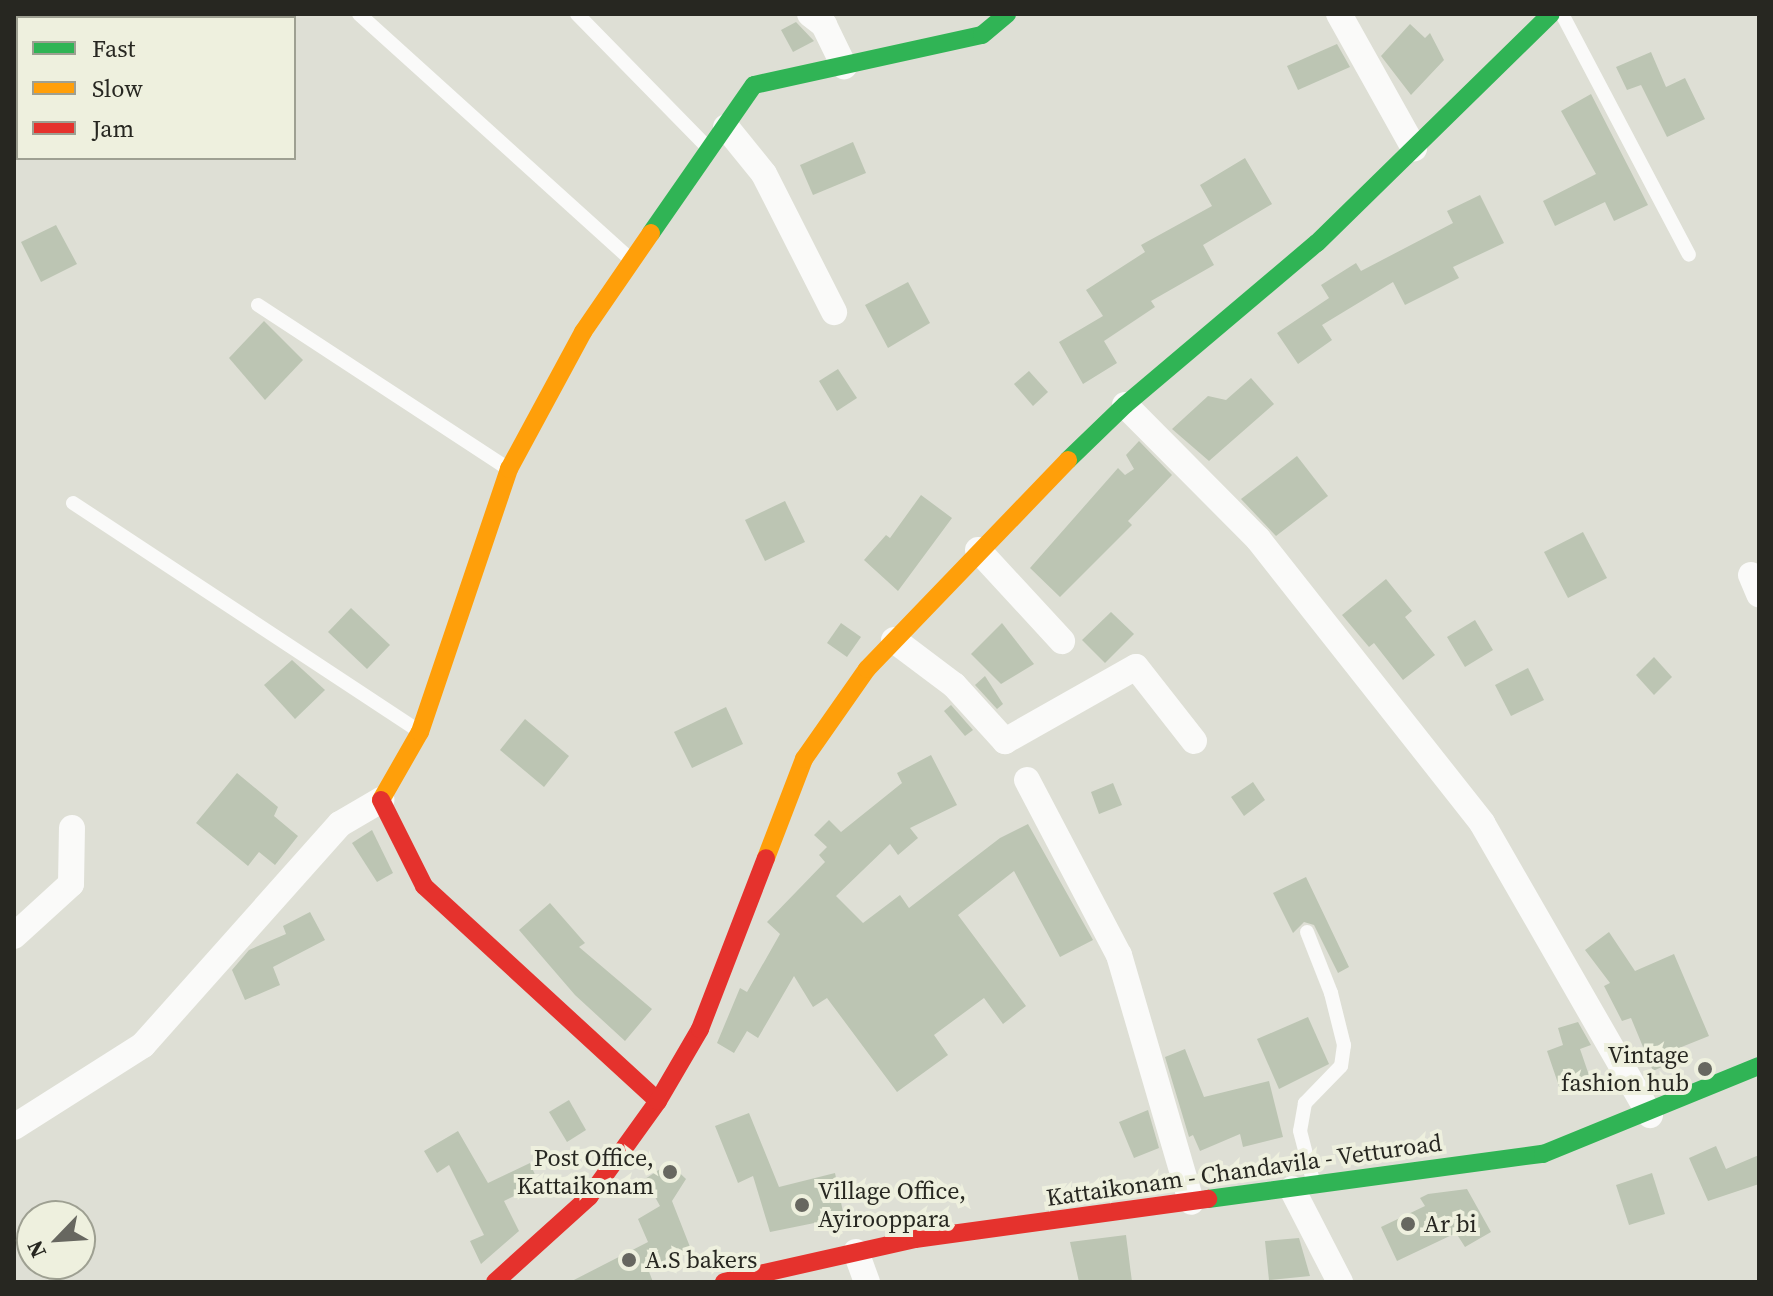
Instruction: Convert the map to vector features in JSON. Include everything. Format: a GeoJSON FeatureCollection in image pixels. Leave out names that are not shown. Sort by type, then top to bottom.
{"type":"FeatureCollection","features":[{"type":"Feature","properties":{"kind":"main road"},"geometry":{"type":"LineString","coordinates":[[658,1101],[424,886],[381,800],[420,732],[509,469],[583,332],[754,85],[982,35],[1007,14]]}},
{"type":"Feature","properties":{"kind":"main road"},"geometry":{"type":"LineString","coordinates":[[495,1282],[589,1197],[658,1101],[700,1029],[804,759],[894,640],[978,550],[1125,405],[1317,243],[1551,14]]}},
{"type":"Feature","properties":{"kind":"main road","name":"Kattaikonam - Chandavila - Vetturoad"},"geometry":{"type":"LineString","coordinates":[[724,1282],[915,1239],[1543,1154],[1650,1115],[1759,1066]]}},
{"type":"Feature","properties":{"kind":"street"},"geometry":{"type":"LineString","coordinates":[[810,14],[824,25],[844,66]]}},
{"type":"Feature","properties":{"kind":"street"},"geometry":{"type":"LineString","coordinates":[[1339,14],[1414,148]]}},
{"type":"Feature","properties":{"kind":"street"},"geometry":{"type":"LineString","coordinates":[[726,127],[764,174],[834,312]]}},
{"type":"Feature","properties":{"kind":"street"},"geometry":{"type":"LineString","coordinates":[[1125,405],[1258,539],[1482,823],[1650,1115]]}},
{"type":"Feature","properties":{"kind":"street"},"geometry":{"type":"LineString","coordinates":[[978,550],[1062,641]]}},
{"type":"Feature","properties":{"kind":"street"},"geometry":{"type":"LineString","coordinates":[[894,640],[954,685],[1005,741],[1136,667],[1194,741]]}},
{"type":"Feature","properties":{"kind":"street"},"geometry":{"type":"LineString","coordinates":[[1027,780],[1119,955],[1191,1202]]}},
{"type":"Feature","properties":{"kind":"street"},"geometry":{"type":"LineString","coordinates":[[14,1127],[143,1045],[340,824],[381,800]]}},
{"type":"Feature","properties":{"kind":"street"},"geometry":{"type":"LineString","coordinates":[[14,936],[71,884],[72,828]]}},
{"type":"Feature","properties":{"kind":"street"},"geometry":{"type":"LineString","coordinates":[[1303,1187],[1340,1282]]}},
{"type":"Feature","properties":{"kind":"street"},"geometry":{"type":"LineString","coordinates":[[856,1252],[867,1282]]}},
{"type":"Feature","properties":{"kind":"lane"},"geometry":{"type":"LineString","coordinates":[[359,14],[632,261]]}},
{"type":"Feature","properties":{"kind":"lane"},"geometry":{"type":"LineString","coordinates":[[577,14],[710,149]]}},
{"type":"Feature","properties":{"kind":"lane"},"geometry":{"type":"LineString","coordinates":[[1562,14],[1689,255]]}},
{"type":"Feature","properties":{"kind":"lane"},"geometry":{"type":"LineString","coordinates":[[258,305],[509,469]]}},
{"type":"Feature","properties":{"kind":"lane"},"geometry":{"type":"LineString","coordinates":[[73,503],[420,732]]}},
{"type":"Feature","properties":{"kind":"lane"},"geometry":{"type":"LineString","coordinates":[[1303,1187],[1300,1131],[1305,1103],[1341,1066],[1344,1045],[1331,993],[1307,932]]}},
{"type":"Feature","properties":{"kind":"building"},"geometry":{"type":"Polygon","coordinates":[[[796,22],[814,41],[793,52],[781,30],[796,22]]]}},
{"type":"Feature","properties":{"kind":"building"},"geometry":{"type":"Polygon","coordinates":[[[1410,24],[1425,38],[1430,33],[1444,60],[1411,95],[1381,56],[1410,24]]]}},
{"type":"Feature","properties":{"kind":"building"},"geometry":{"type":"Polygon","coordinates":[[[1337,44],[1350,67],[1298,90],[1287,66],[1337,44]]]}},
{"type":"Feature","properties":{"kind":"building"},"geometry":{"type":"Polygon","coordinates":[[[1651,52],[1666,87],[1685,78],[1705,119],[1667,137],[1641,85],[1627,90],[1616,67],[1651,52]]]}},
{"type":"Feature","properties":{"kind":"building"},"geometry":{"type":"Polygon","coordinates":[[[1591,94],[1648,205],[1614,221],[1605,202],[1555,226],[1543,201],[1596,174],[1561,111],[1591,94]]]}},
{"type":"Feature","properties":{"kind":"building"},"geometry":{"type":"Polygon","coordinates":[[[853,142],[866,173],[813,195],[800,165],[853,142]]]}},
{"type":"Feature","properties":{"kind":"building"},"geometry":{"type":"Polygon","coordinates":[[[1245,158],[1272,204],[1203,245],[1214,265],[1151,301],[1155,307],[1104,341],[1117,363],[1083,384],[1059,342],[1103,316],[1086,290],[1145,252],[1141,245],[1212,206],[1200,185],[1245,158]]]}},
{"type":"Feature","properties":{"kind":"building"},"geometry":{"type":"Polygon","coordinates":[[[1480,195],[1504,243],[1453,267],[1459,278],[1405,305],[1393,282],[1322,325],[1332,340],[1298,364],[1277,333],[1329,298],[1321,285],[1356,263],[1361,271],[1453,223],[1447,211],[1480,195]]]}},
{"type":"Feature","properties":{"kind":"building"},"geometry":{"type":"Polygon","coordinates":[[[56,225],[77,264],[41,282],[21,242],[56,225]]]}},
{"type":"Feature","properties":{"kind":"building"},"geometry":{"type":"Polygon","coordinates":[[[908,282],[930,323],[888,348],[865,305],[908,282]]]}},
{"type":"Feature","properties":{"kind":"building"},"geometry":{"type":"Polygon","coordinates":[[[264,321],[303,360],[265,400],[229,358],[264,321]]]}},
{"type":"Feature","properties":{"kind":"building"},"geometry":{"type":"Polygon","coordinates":[[[838,369],[857,398],[837,411],[819,381],[838,369]]]}},
{"type":"Feature","properties":{"kind":"building"},"geometry":{"type":"Polygon","coordinates":[[[1029,371],[1048,392],[1033,406],[1014,384],[1029,371]]]}},
{"type":"Feature","properties":{"kind":"building"},"geometry":{"type":"Polygon","coordinates":[[[1251,378],[1274,404],[1209,461],[1172,429],[1208,396],[1226,400],[1251,378]]]}},
{"type":"Feature","properties":{"kind":"building"},"geometry":{"type":"Polygon","coordinates":[[[1139,441],[1172,475],[1128,521],[1132,525],[1060,597],[1030,568],[1118,468],[1125,475],[1134,469],[1126,455],[1139,441]]]}},
{"type":"Feature","properties":{"kind":"building"},"geometry":{"type":"Polygon","coordinates":[[[1297,456],[1328,496],[1276,536],[1241,499],[1297,456]]]}},
{"type":"Feature","properties":{"kind":"building"},"geometry":{"type":"Polygon","coordinates":[[[921,495],[952,518],[898,591],[864,560],[886,535],[890,538],[921,495]]]}},
{"type":"Feature","properties":{"kind":"building"},"geometry":{"type":"Polygon","coordinates":[[[785,501],[805,542],[765,561],[745,520],[785,501]]]}},
{"type":"Feature","properties":{"kind":"building"},"geometry":{"type":"Polygon","coordinates":[[[1583,532],[1607,578],[1568,598],[1544,552],[1583,532]]]}},
{"type":"Feature","properties":{"kind":"building"},"geometry":{"type":"Polygon","coordinates":[[[1386,579],[1412,611],[1405,617],[1435,655],[1403,680],[1374,643],[1369,647],[1342,615],[1386,579]]]}},
{"type":"Feature","properties":{"kind":"building"},"geometry":{"type":"Polygon","coordinates":[[[351,608],[390,645],[367,669],[328,632],[351,608]]]}},
{"type":"Feature","properties":{"kind":"building"},"geometry":{"type":"Polygon","coordinates":[[[1111,612],[1134,634],[1105,663],[1082,640],[1111,612]]]}},
{"type":"Feature","properties":{"kind":"building"},"geometry":{"type":"Polygon","coordinates":[[[1475,620],[1493,650],[1465,667],[1447,637],[1475,620]]]}},
{"type":"Feature","properties":{"kind":"building"},"geometry":{"type":"Polygon","coordinates":[[[841,623],[861,637],[847,657],[827,643],[841,623]]]}},
{"type":"Feature","properties":{"kind":"building"},"geometry":{"type":"Polygon","coordinates":[[[1002,623],[1034,664],[1001,684],[971,654],[1002,623]]]}},
{"type":"Feature","properties":{"kind":"building"},"geometry":{"type":"Polygon","coordinates":[[[1654,657],[1672,677],[1654,695],[1636,675],[1654,657]]]}},
{"type":"Feature","properties":{"kind":"building"},"geometry":{"type":"Polygon","coordinates":[[[292,660],[325,690],[295,719],[264,685],[292,660]]]}},
{"type":"Feature","properties":{"kind":"building"},"geometry":{"type":"Polygon","coordinates":[[[1528,668],[1544,700],[1511,716],[1495,685],[1528,668]]]}},
{"type":"Feature","properties":{"kind":"building"},"geometry":{"type":"Polygon","coordinates":[[[985,676],[1003,704],[997,709],[975,685],[985,676]]]}},
{"type":"Feature","properties":{"kind":"building"},"geometry":{"type":"Polygon","coordinates":[[[951,705],[973,730],[965,736],[944,711],[951,705]]]}},
{"type":"Feature","properties":{"kind":"building"},"geometry":{"type":"Polygon","coordinates":[[[726,707],[743,744],[692,768],[674,732],[726,707]]]}},
{"type":"Feature","properties":{"kind":"building"},"geometry":{"type":"Polygon","coordinates":[[[525,719],[569,756],[544,787],[500,750],[525,719]]]}},
{"type":"Feature","properties":{"kind":"building"},"geometry":{"type":"Polygon","coordinates":[[[931,755],[957,805],[910,828],[918,838],[898,855],[890,844],[836,896],[863,923],[900,895],[909,908],[1000,838],[1028,824],[1093,940],[1060,957],[1014,871],[958,915],[1026,1006],[1003,1024],[984,998],[934,1035],[948,1055],[897,1092],[827,998],[813,1007],[794,976],[758,1038],[747,1031],[734,1053],[717,1043],[740,988],[747,992],[780,934],[767,922],[825,862],[819,855],[827,847],[814,835],[829,820],[841,832],[902,783],[897,773],[931,755]]]}},
{"type":"Feature","properties":{"kind":"building"},"geometry":{"type":"Polygon","coordinates":[[[237,773],[278,807],[274,816],[298,836],[275,865],[259,852],[248,866],[196,823],[237,773]]]}},
{"type":"Feature","properties":{"kind":"building"},"geometry":{"type":"Polygon","coordinates":[[[1253,782],[1265,800],[1244,816],[1231,797],[1253,782]]]}},
{"type":"Feature","properties":{"kind":"building"},"geometry":{"type":"Polygon","coordinates":[[[1113,783],[1122,805],[1099,814],[1091,792],[1113,783]]]}},
{"type":"Feature","properties":{"kind":"building"},"geometry":{"type":"Polygon","coordinates":[[[372,830],[393,873],[377,882],[352,843],[372,830]]]}},
{"type":"Feature","properties":{"kind":"building"},"geometry":{"type":"Polygon","coordinates":[[[1306,877],[1349,967],[1338,973],[1314,925],[1304,922],[1293,933],[1273,893],[1306,877]]]}},
{"type":"Feature","properties":{"kind":"building"},"geometry":{"type":"Polygon","coordinates":[[[550,903],[585,943],[579,947],[652,1009],[625,1041],[575,995],[519,930],[550,903]]]}},
{"type":"Feature","properties":{"kind":"building"},"geometry":{"type":"Polygon","coordinates":[[[310,912],[325,940],[273,967],[280,985],[245,1000],[232,970],[249,950],[286,934],[283,926],[310,912]]]}},
{"type":"Feature","properties":{"kind":"building"},"geometry":{"type":"Polygon","coordinates":[[[1609,932],[1635,971],[1674,954],[1709,1036],[1674,1050],[1679,1059],[1653,1071],[1631,1018],[1622,1021],[1604,986],[1610,983],[1585,950],[1609,932]]]}},
{"type":"Feature","properties":{"kind":"building"},"geometry":{"type":"Polygon","coordinates":[[[1308,1017],[1329,1064],[1279,1089],[1257,1039],[1308,1017]]]}},
{"type":"Feature","properties":{"kind":"building"},"geometry":{"type":"Polygon","coordinates":[[[1578,1022],[1591,1045],[1580,1049],[1591,1081],[1561,1092],[1547,1051],[1563,1045],[1558,1028],[1578,1022]]]}},
{"type":"Feature","properties":{"kind":"building"},"geometry":{"type":"Polygon","coordinates":[[[1185,1049],[1204,1097],[1269,1081],[1283,1137],[1243,1147],[1240,1134],[1200,1151],[1193,1135],[1189,1137],[1165,1057],[1185,1049]]]}},
{"type":"Feature","properties":{"kind":"building"},"geometry":{"type":"Polygon","coordinates":[[[569,1100],[586,1130],[567,1142],[549,1112],[569,1100]]]}},
{"type":"Feature","properties":{"kind":"building"},"geometry":{"type":"Polygon","coordinates":[[[1148,1110],[1159,1148],[1134,1158],[1119,1122],[1148,1110]]]}},
{"type":"Feature","properties":{"kind":"building"},"geometry":{"type":"Polygon","coordinates":[[[749,1113],[779,1187],[835,1173],[844,1217],[770,1232],[753,1176],[738,1183],[715,1126],[749,1113]]]}},
{"type":"Feature","properties":{"kind":"building"},"geometry":{"type":"Polygon","coordinates":[[[458,1131],[488,1183],[530,1163],[539,1184],[504,1201],[519,1231],[481,1264],[470,1241],[484,1235],[449,1165],[437,1173],[424,1151],[458,1131]]]}},
{"type":"Feature","properties":{"kind":"building"},"geometry":{"type":"Polygon","coordinates":[[[1716,1146],[1726,1169],[1759,1155],[1759,1184],[1708,1201],[1689,1158],[1716,1146]]]}},
{"type":"Feature","properties":{"kind":"building"},"geometry":{"type":"Polygon","coordinates":[[[669,1163],[686,1179],[672,1201],[692,1252],[648,1269],[653,1282],[570,1282],[648,1242],[638,1219],[660,1206],[645,1179],[669,1163]]]}},
{"type":"Feature","properties":{"kind":"building"},"geometry":{"type":"Polygon","coordinates":[[[1652,1173],[1665,1214],[1629,1225],[1616,1185],[1652,1173]]]}},
{"type":"Feature","properties":{"kind":"building"},"geometry":{"type":"Polygon","coordinates":[[[1467,1189],[1491,1232],[1465,1247],[1456,1233],[1397,1261],[1381,1227],[1425,1206],[1420,1198],[1428,1194],[1467,1189]]]}},
{"type":"Feature","properties":{"kind":"building"},"geometry":{"type":"Polygon","coordinates":[[[1126,1235],[1132,1282],[1079,1282],[1070,1242],[1126,1235]]]}},
{"type":"Feature","properties":{"kind":"building"},"geometry":{"type":"Polygon","coordinates":[[[1299,1238],[1310,1276],[1269,1280],[1265,1241],[1299,1238]]]}},
{"type":"Feature","properties":{"kind":"traffic: fast"},"geometry":{"type":"LineString","coordinates":[[651,233],[754,85],[982,35],[1007,14]]}},
{"type":"Feature","properties":{"kind":"traffic: fast"},"geometry":{"type":"LineString","coordinates":[[1068,460],[1125,405],[1317,243],[1551,14]]}},
{"type":"Feature","properties":{"kind":"traffic: fast"},"geometry":{"type":"LineString","coordinates":[[1208,1199],[1543,1154],[1759,1066]]}},
{"type":"Feature","properties":{"kind":"traffic: slow"},"geometry":{"type":"LineString","coordinates":[[381,800],[420,732],[509,469],[583,332],[651,233]]}},
{"type":"Feature","properties":{"kind":"traffic: slow"},"geometry":{"type":"LineString","coordinates":[[766,858],[804,759],[867,669],[1068,460]]}},
{"type":"Feature","properties":{"kind":"traffic: jam"},"geometry":{"type":"LineString","coordinates":[[381,800],[424,886],[658,1101]]}},
{"type":"Feature","properties":{"kind":"traffic: jam"},"geometry":{"type":"LineString","coordinates":[[495,1282],[589,1197],[658,1101],[700,1029],[766,858]]}},
{"type":"Feature","properties":{"kind":"traffic: jam"},"geometry":{"type":"LineString","coordinates":[[724,1282],[915,1239],[1208,1199]]}},
{"type":"Feature","properties":{"kind":"place","name":"Vintage fashion hub"},"geometry":{"type":"Point","coordinates":[1705,1069]}},
{"type":"Feature","properties":{"kind":"place","name":"Post Office, Kattaikonam"},"geometry":{"type":"Point","coordinates":[670,1172]}},
{"type":"Feature","properties":{"kind":"place","name":"Village Office, Ayirooppara"},"geometry":{"type":"Point","coordinates":[802,1205]}},
{"type":"Feature","properties":{"kind":"place","name":"Ar bi"},"geometry":{"type":"Point","coordinates":[1408,1224]}},
{"type":"Feature","properties":{"kind":"place","name":"A.S bakers"},"geometry":{"type":"Point","coordinates":[629,1260]}}]}
